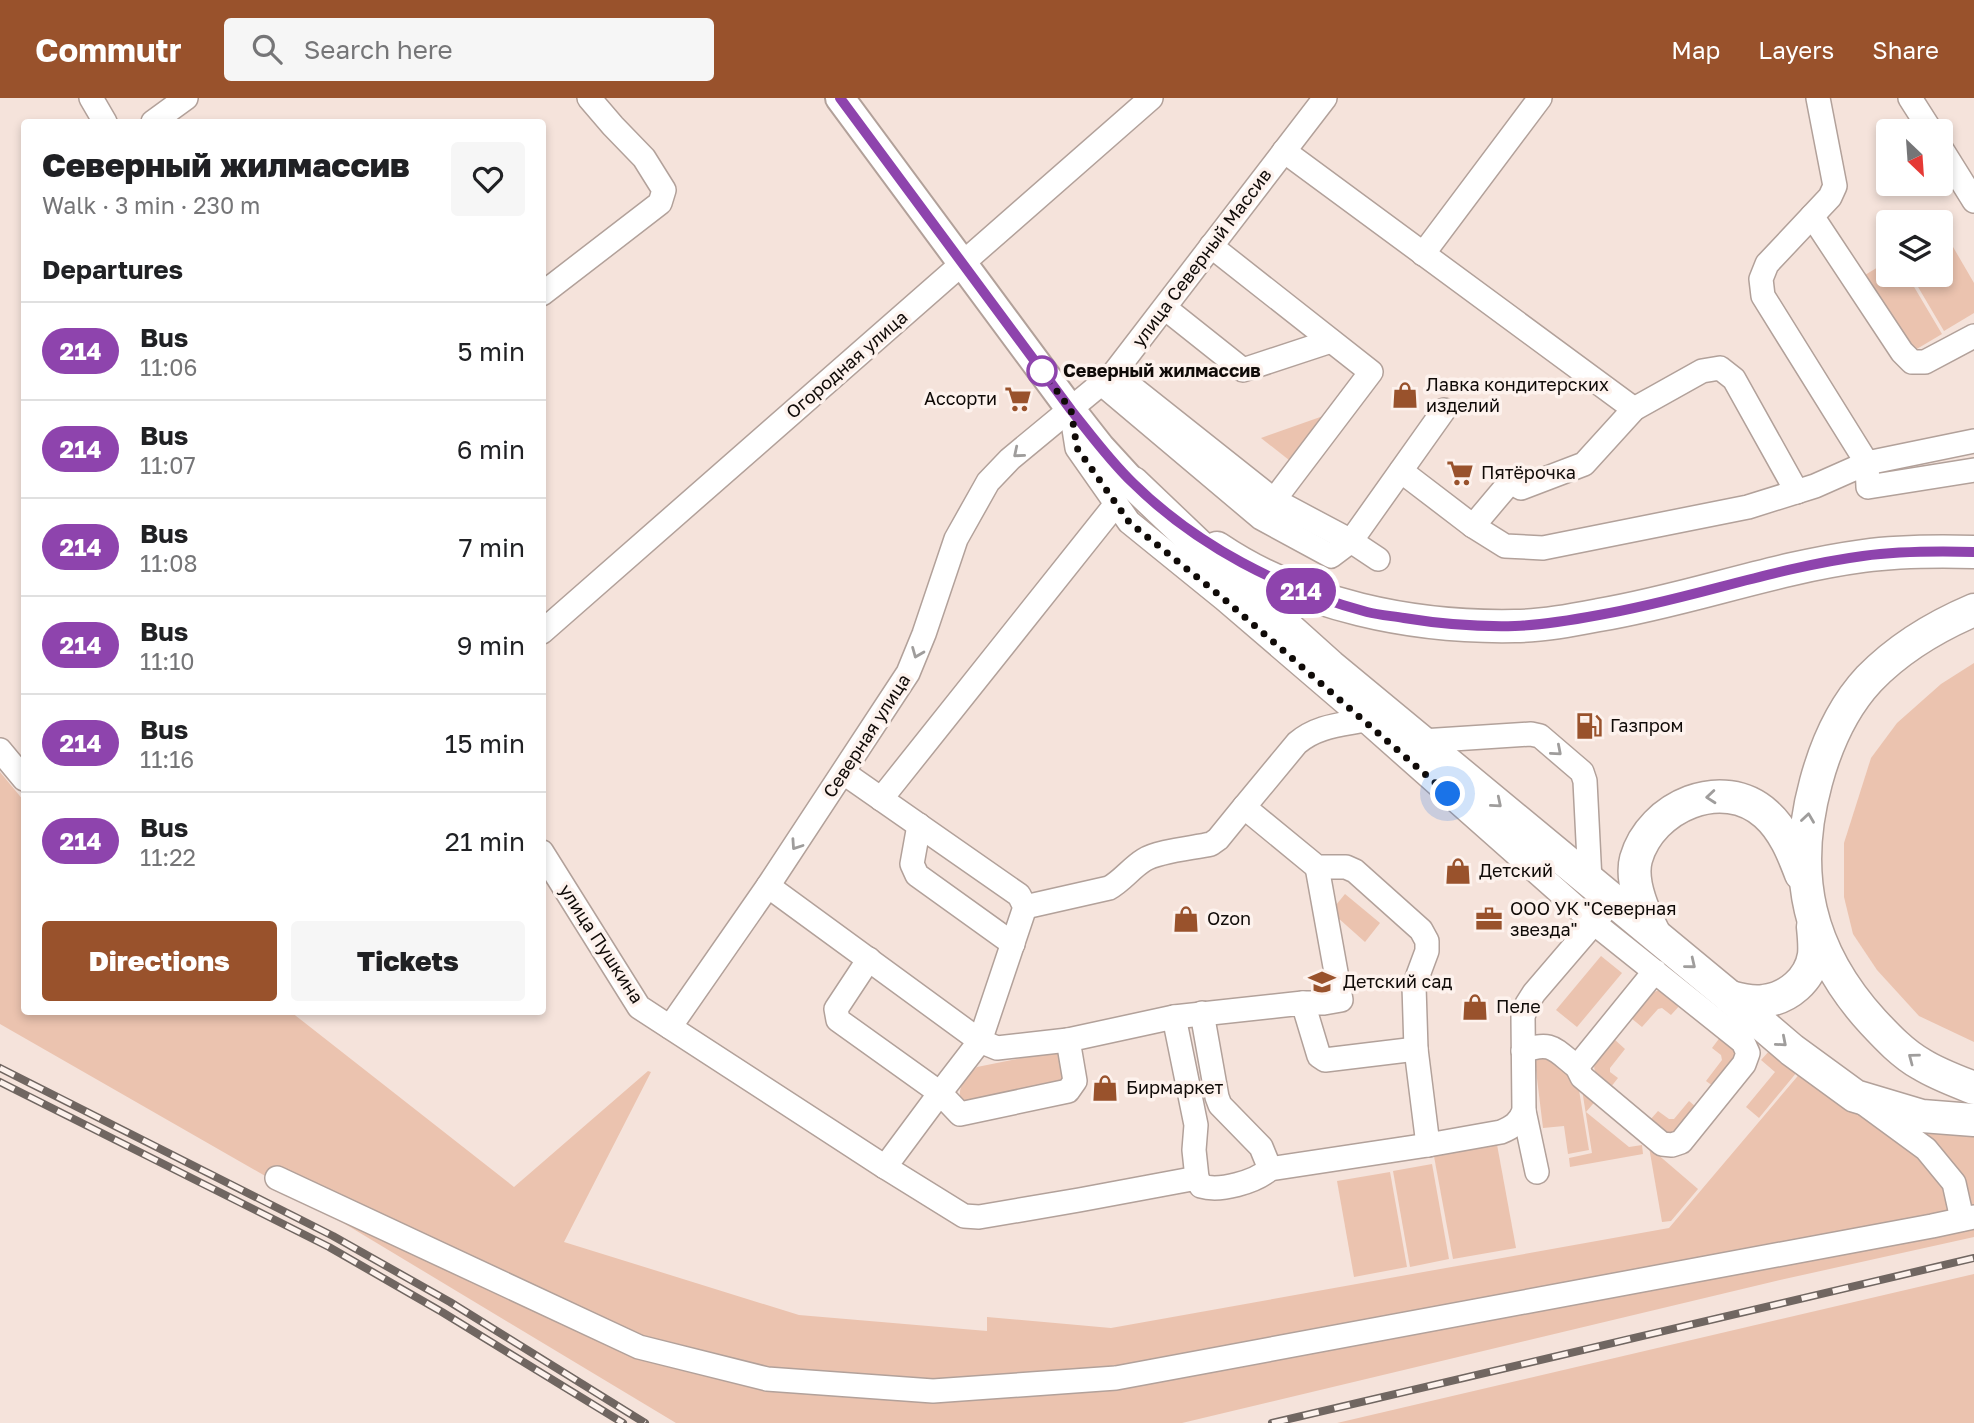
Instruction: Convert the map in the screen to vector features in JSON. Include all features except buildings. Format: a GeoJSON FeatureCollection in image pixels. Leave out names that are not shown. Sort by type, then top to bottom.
{"type":"FeatureCollection","features":[{"type":"Feature","properties":{"kind":"highway"},"geometry":{"type":"LineString","coordinates":[[1126,503],[1180,523],[1228,555],[1297,590],[1369,613],[1443,624],[1517,626],[1600,615],[1793,569],[1863,556],[1929,551],[1974,552]]}},
{"type":"Feature","properties":{"kind":"highway"},"geometry":{"type":"LineString","coordinates":[[1126,503],[1241,586],[1330,666],[1422,741],[1599,901],[1654,935],[1792,1050],[1856,1096],[1922,1116],[1974,1120]]}},
{"type":"Feature","properties":{"kind":"highway"},"geometry":{"type":"LineString","coordinates":[[1730,997],[1764,1001],[1783,995],[1800,984],[1814,959],[1815,946],[1804,848],[1809,807],[1821,763],[1840,720],[1868,681],[1902,649],[1945,622],[1974,610]]}},
{"type":"Feature","properties":{"kind":"highway"},"geometry":{"type":"LineString","coordinates":[[1654,935],[1636,889],[1636,860],[1649,833],[1669,813],[1695,799],[1721,796],[1746,801],[1766,814],[1781,831],[1794,854],[1823,947],[1840,979],[1861,1009],[1888,1038],[1919,1063],[1974,1088]]}},
{"type":"Feature","properties":{"kind":"main road"},"geometry":{"type":"LineString","coordinates":[[840,98],[1100,447],[1126,503]]}},
{"type":"Feature","properties":{"kind":"street"},"geometry":{"type":"LineString","coordinates":[[91,98],[103,119]]}},
{"type":"Feature","properties":{"kind":"street"},"geometry":{"type":"LineString","coordinates":[[157,119],[186,98]]}},
{"type":"Feature","properties":{"kind":"street"},"geometry":{"type":"LineString","coordinates":[[546,290],[660,203],[664,190],[644,158],[589,98]]}},
{"type":"Feature","properties":{"kind":"street","name":"Огородная улица"},"geometry":{"type":"LineString","coordinates":[[546,628],[1151,98]]}},
{"type":"Feature","properties":{"kind":"street","name":"улица Северный Массив"},"geometry":{"type":"LineString","coordinates":[[1071,410],[1108,379],[1325,98]]}},
{"type":"Feature","properties":{"kind":"street"},"geometry":{"type":"LineString","coordinates":[[1423,254],[1540,98]]}},
{"type":"Feature","properties":{"kind":"street"},"geometry":{"type":"LineString","coordinates":[[1818,98],[1835,186],[1830,197],[1767,264],[1761,279],[1763,296],[1867,463],[1868,487],[1974,470]]}},
{"type":"Feature","properties":{"kind":"street"},"geometry":{"type":"LineString","coordinates":[[1910,98],[1923,119]]}},
{"type":"Feature","properties":{"kind":"street"},"geometry":{"type":"LineString","coordinates":[[1284,151],[1634,409]]}},
{"type":"Feature","properties":{"kind":"street"},"geometry":{"type":"LineString","coordinates":[[1953,167],[1974,201]]}},
{"type":"Feature","properties":{"kind":"street"},"geometry":{"type":"LineString","coordinates":[[1812,216],[1902,352],[1912,362],[1925,362],[1974,336]]}},
{"type":"Feature","properties":{"kind":"street"},"geometry":{"type":"LineString","coordinates":[[1211,246],[1371,372],[1274,500]]}},
{"type":"Feature","properties":{"kind":"street"},"geometry":{"type":"LineString","coordinates":[[1165,307],[1243,370],[1331,341]]}},
{"type":"Feature","properties":{"kind":"street"},"geometry":{"type":"LineString","coordinates":[[1473,526],[1511,481],[1521,488],[1584,464],[1634,409],[1702,371],[1720,368],[1734,379],[1797,492]]}},
{"type":"Feature","properties":{"kind":"street"},"geometry":{"type":"LineString","coordinates":[[1108,379],[1274,500],[1351,541],[1378,559]]}},
{"type":"Feature","properties":{"kind":"street"},"geometry":{"type":"LineString","coordinates":[[1108,379],[1261,518],[1331,556],[1351,541],[1444,410]]}},
{"type":"Feature","properties":{"kind":"street","name":"Северная улица"},"geometry":{"type":"LineString","coordinates":[[670,1027],[844,773],[908,673],[956,538],[988,482],[1010,459],[1071,410]]}},
{"type":"Feature","properties":{"kind":"street"},"geometry":{"type":"LineString","coordinates":[[1401,471],[1473,526],[1505,546],[1543,548],[1748,507],[1815,486],[1867,463],[1974,441]]}},
{"type":"Feature","properties":{"kind":"street"},"geometry":{"type":"LineString","coordinates":[[881,799],[1126,503],[1224,599],[1365,720],[1599,901],[1655,971],[1743,1042],[1748,1053],[1744,1064],[1681,1142],[1672,1145],[1662,1144],[1582,1077],[1577,1067],[1548,1046],[1539,1045],[1523,1051]]}},
{"type":"Feature","properties":{"kind":"street"},"geometry":{"type":"LineString","coordinates":[[1025,907],[1109,888],[1153,856],[1211,844],[1307,734],[1321,728],[1365,720]]}},
{"type":"Feature","properties":{"kind":"street"},"geometry":{"type":"LineString","coordinates":[[1422,741],[1531,734],[1541,736],[1582,772],[1585,781],[1599,901],[1534,993],[1523,1017],[1524,1111],[1537,1172]]}},
{"type":"Feature","properties":{"kind":"street"},"geometry":{"type":"LineString","coordinates":[[0,750],[21,775]]}},
{"type":"Feature","properties":{"kind":"street"},"geometry":{"type":"LineString","coordinates":[[844,773],[1019,895],[1025,907],[980,1041],[885,1167]]}},
{"type":"Feature","properties":{"kind":"street"},"geometry":{"type":"LineString","coordinates":[[1244,807],[1317,867],[1346,867],[1355,871],[1421,930],[1427,941],[1427,951],[1414,985],[1416,1049],[1428,1145]]}},
{"type":"Feature","properties":{"kind":"street"},"geometry":{"type":"LineString","coordinates":[[919,825],[912,864],[917,875],[1013,944]]}},
{"type":"Feature","properties":{"kind":"street","name":"улица Пушкина"},"geometry":{"type":"LineString","coordinates":[[546,858],[639,1007],[964,1216],[979,1217],[1197,1178]]}},
{"type":"Feature","properties":{"kind":"street"},"geometry":{"type":"LineString","coordinates":[[768,886],[980,1041],[997,1048],[1068,1040],[1202,1013],[1341,1000],[1317,867]]}},
{"type":"Feature","properties":{"kind":"street"},"geometry":{"type":"LineString","coordinates":[[869,959],[836,1009],[838,1020],[940,1093],[960,1114],[1068,1091],[1075,1081],[1068,1040]]}},
{"type":"Feature","properties":{"kind":"street"},"geometry":{"type":"LineString","coordinates":[[1577,1067],[1655,971]]}},
{"type":"Feature","properties":{"kind":"street"},"geometry":{"type":"LineString","coordinates":[[1303,1003],[1319,1056],[1325,1060],[1416,1049]]}},
{"type":"Feature","properties":{"kind":"street"},"geometry":{"type":"LineString","coordinates":[[1202,1013],[1220,1105],[1261,1147],[1270,1169]]}},
{"type":"Feature","properties":{"kind":"street"},"geometry":{"type":"LineString","coordinates":[[1174,1017],[1196,1125],[1194,1150],[1197,1178],[1201,1186],[1209,1188],[1251,1181],[1270,1169],[1502,1132],[1512,1128],[1524,1111]]}},
{"type":"Feature","properties":{"kind":"street"},"geometry":{"type":"LineString","coordinates":[[277,1178],[639,1347],[767,1379],[933,1391],[1116,1378],[1968,1218],[1954,1184],[1926,1149],[1856,1096]]}},
{"type":"Feature","properties":{"kind":"shaded area"},"geometry":{"type":"Polygon","coordinates":[[[1953,247],[1974,283],[1974,313],[1944,331],[1918,287],[1953,287],[1953,247]]]}},
{"type":"Feature","properties":{"kind":"shaded area"},"geometry":{"type":"Polygon","coordinates":[[[1876,268],[1876,287],[1914,287],[1942,334],[1910,353],[1865,275],[1876,268]]]}},
{"type":"Feature","properties":{"kind":"shaded area"},"geometry":{"type":"Polygon","coordinates":[[[1343,409],[1350,415],[1308,475],[1261,438],[1343,409]]]}},
{"type":"Feature","properties":{"kind":"shaded area"},"geometry":{"type":"Polygon","coordinates":[[[1974,663],[1974,1042],[1919,1016],[1877,970],[1853,934],[1844,897],[1844,843],[1871,758],[1897,723],[1941,684],[1974,663]]]}},
{"type":"Feature","properties":{"kind":"shaded area"},"geometry":{"type":"Polygon","coordinates":[[[0,772],[21,797],[21,1015],[295,1015],[514,1187],[648,1071],[651,1072],[564,1242],[799,1315],[987,1331],[987,1317],[1111,1328],[1669,1228],[1802,1071],[1974,1130],[1974,1237],[1780,1280],[1182,1423],[676,1423],[267,1177],[0,1024],[0,772]]]}},
{"type":"Feature","properties":{"kind":"shaded area"},"geometry":{"type":"Polygon","coordinates":[[[1345,894],[1380,923],[1365,942],[1337,917],[1336,905],[1345,894]]]}},
{"type":"Feature","properties":{"kind":"shaded area"},"geometry":{"type":"Polygon","coordinates":[[[1601,956],[1622,973],[1577,1027],[1556,1010],[1601,956]]]}},
{"type":"Feature","properties":{"kind":"shaded area"},"geometry":{"type":"Polygon","coordinates":[[[1659,990],[1667,992],[1681,1004],[1671,1015],[1662,1008],[1658,1009],[1642,1027],[1631,1018],[1652,993],[1659,990]]]}},
{"type":"Feature","properties":{"kind":"shaded area"},"geometry":{"type":"Polygon","coordinates":[[[1721,1036],[1737,1053],[1734,1061],[1713,1086],[1706,1081],[1722,1060],[1721,1055],[1712,1048],[1721,1036]]]}},
{"type":"Feature","properties":{"kind":"shaded area"},"geometry":{"type":"Polygon","coordinates":[[[1614,1039],[1625,1049],[1610,1068],[1610,1072],[1618,1078],[1610,1088],[1594,1069],[1597,1059],[1614,1039]]]}},
{"type":"Feature","properties":{"kind":"shaded area"},"geometry":{"type":"Polygon","coordinates":[[[1770,1050],[1797,1072],[1759,1118],[1746,1107],[1775,1072],[1761,1060],[1770,1050]]]}},
{"type":"Feature","properties":{"kind":"shaded area"},"geometry":{"type":"Polygon","coordinates":[[[1051,1052],[1061,1054],[1070,1081],[963,1103],[961,1088],[965,1079],[977,1067],[1051,1052]]]}},
{"type":"Feature","properties":{"kind":"shaded area"},"geometry":{"type":"Polygon","coordinates":[[[1540,1058],[1553,1062],[1578,1084],[1589,1150],[1568,1154],[1564,1126],[1543,1128],[1535,1062],[1540,1058]]]}},
{"type":"Feature","properties":{"kind":"shaded area"},"geometry":{"type":"Polygon","coordinates":[[[1581,1083],[1598,1098],[1586,1112],[1629,1147],[1642,1145],[1643,1154],[1570,1167],[1569,1158],[1592,1153],[1581,1083]]]}},
{"type":"Feature","properties":{"kind":"shaded area"},"geometry":{"type":"Polygon","coordinates":[[[1689,1101],[1696,1107],[1683,1125],[1674,1131],[1664,1132],[1650,1120],[1658,1111],[1669,1119],[1674,1119],[1689,1101]]]}},
{"type":"Feature","properties":{"kind":"shaded area"},"geometry":{"type":"Polygon","coordinates":[[[1496,1139],[1516,1248],[1453,1259],[1433,1151],[1496,1139]]]}},
{"type":"Feature","properties":{"kind":"shaded area"},"geometry":{"type":"Polygon","coordinates":[[[1649,1147],[1698,1189],[1671,1221],[1662,1222],[1649,1147]]]}},
{"type":"Feature","properties":{"kind":"shaded area"},"geometry":{"type":"Polygon","coordinates":[[[1432,1164],[1449,1259],[1410,1267],[1393,1171],[1432,1164]]]}},
{"type":"Feature","properties":{"kind":"shaded area"},"geometry":{"type":"Polygon","coordinates":[[[1390,1172],[1407,1267],[1354,1277],[1337,1181],[1390,1172]]]}},
{"type":"Feature","properties":{"kind":"shaded area"},"geometry":{"type":"Polygon","coordinates":[[[1974,1274],[1974,1423],[1337,1423],[1884,1295],[1974,1274]]]}},
{"type":"Feature","properties":{"kind":"railway"},"geometry":{"type":"LineString","coordinates":[[0,1068],[333,1236],[450,1302],[645,1423]]}},
{"type":"Feature","properties":{"kind":"railway"},"geometry":{"type":"LineString","coordinates":[[0,1082],[329,1247],[442,1312],[623,1423]]}},
{"type":"Feature","properties":{"kind":"railway"},"geometry":{"type":"LineString","coordinates":[[1272,1423],[1974,1258]]}},
{"type":"Feature","properties":{"kind":"bus line","name":"214"},"geometry":{"type":"LineString","coordinates":[[840,98],[1071,410],[1133,483],[1180,523],[1228,555],[1297,590],[1369,613],[1443,624],[1517,626],[1600,615],[1793,569],[1863,556],[1929,551],[1974,552]]}},
{"type":"Feature","properties":{"kind":"place","name":"Северный жилмассив"},"geometry":{"type":"Point","coordinates":[1042,371]}},
{"type":"Feature","properties":{"kind":"place","name":"Лавка кондитерских изделий"},"geometry":{"type":"Point","coordinates":[1405,395]}},
{"type":"Feature","properties":{"kind":"place","name":"Ассорти"},"geometry":{"type":"Point","coordinates":[1018,399]}},
{"type":"Feature","properties":{"kind":"place","name":"Пятёрочка"},"geometry":{"type":"Point","coordinates":[1460,473]}},
{"type":"Feature","properties":{"kind":"place","name":"Газпром"},"geometry":{"type":"Point","coordinates":[1589,726]}},
{"type":"Feature","properties":{"kind":"place","name":"Детский"},"geometry":{"type":"Point","coordinates":[1458,871]}},
{"type":"Feature","properties":{"kind":"place","name":"Ozon"},"geometry":{"type":"Point","coordinates":[1186,919]}},
{"type":"Feature","properties":{"kind":"place","name":"ООО УК \"Северная звезда\""},"geometry":{"type":"Point","coordinates":[1489,919]}},
{"type":"Feature","properties":{"kind":"place","name":"Детский сад"},"geometry":{"type":"Point","coordinates":[1322,982]}},
{"type":"Feature","properties":{"kind":"place","name":"Пеле"},"geometry":{"type":"Point","coordinates":[1475,1007]}},
{"type":"Feature","properties":{"kind":"place","name":"Бирмаркет"},"geometry":{"type":"Point","coordinates":[1105,1088]}},
{"type":"Feature","properties":{"kind":"route"},"geometry":{"type":"LineString","coordinates":[[1042,371],[1071,410],[1077,448],[1129,522],[1224,599],[1448,794]]}}]}
